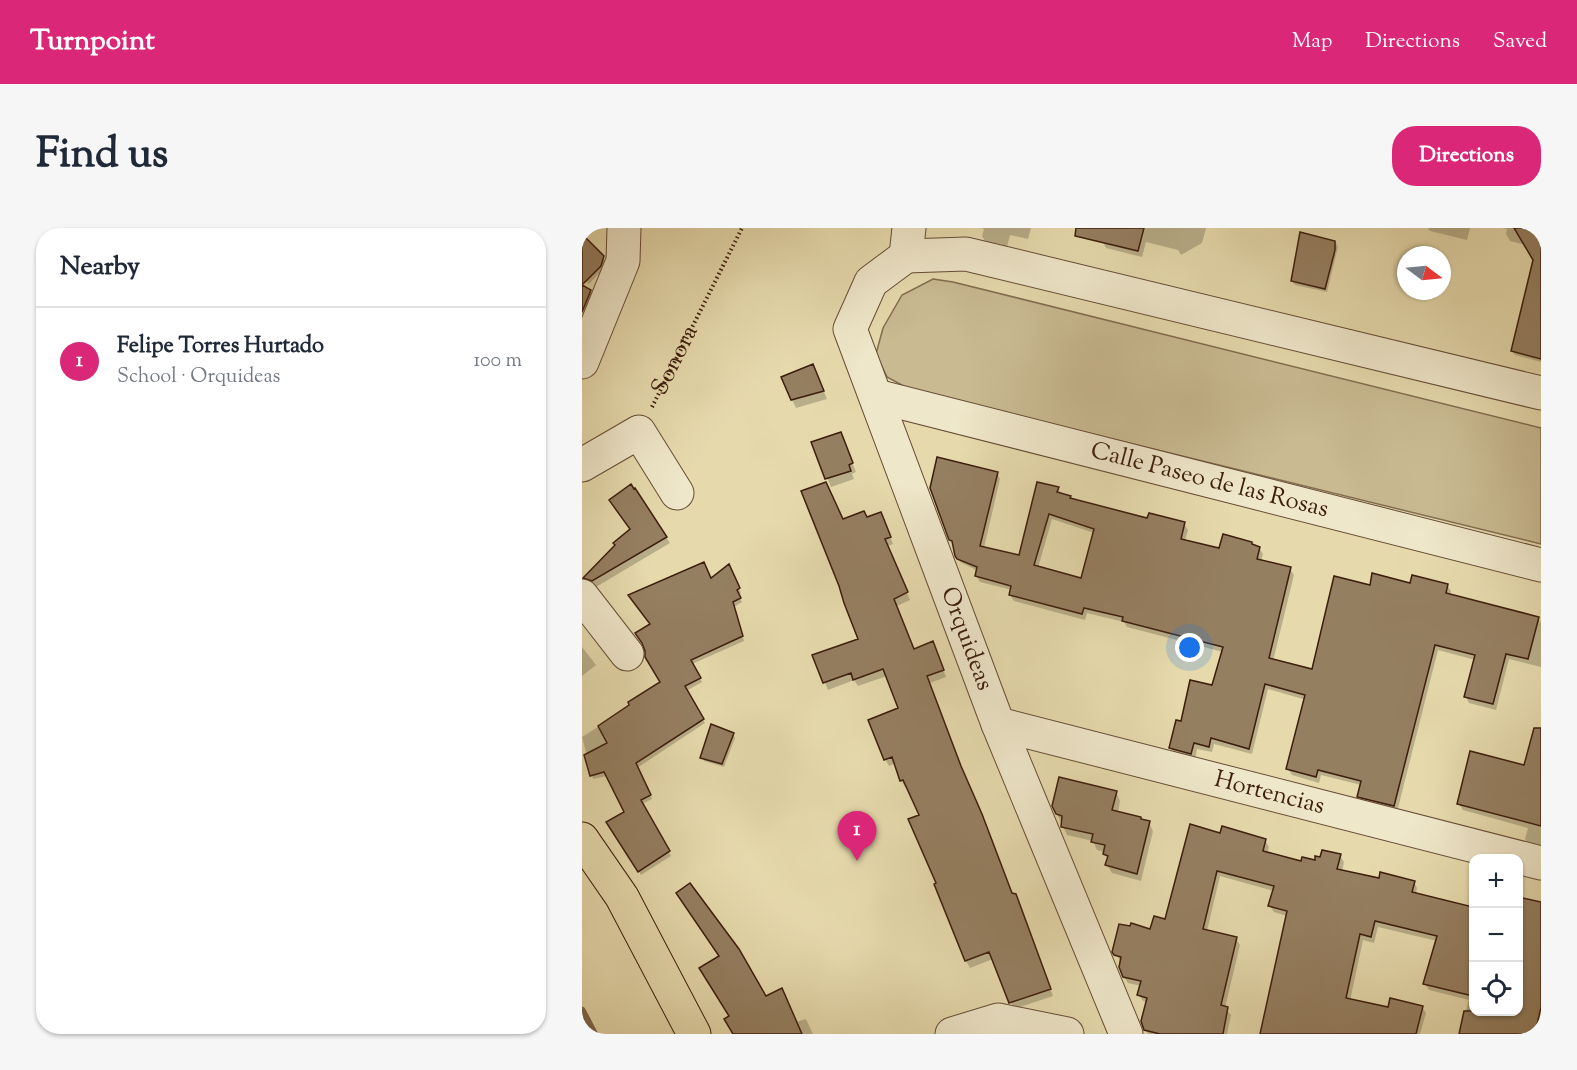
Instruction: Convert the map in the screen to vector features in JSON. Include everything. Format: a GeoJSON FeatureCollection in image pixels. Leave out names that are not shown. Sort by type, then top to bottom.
{"type":"FeatureCollection","features":[{"type":"Feature","properties":{"kind":"main road"},"geometry":{"type":"LineString","coordinates":[[582,839],[622,897],[694,1034]]}},
{"type":"Feature","properties":{"kind":"street"},"geometry":{"type":"LineString","coordinates":[[582,362],[623,261],[624,228]]}},
{"type":"Feature","properties":{"kind":"street"},"geometry":{"type":"LineString","coordinates":[[908,242],[1541,393]]}},
{"type":"Feature","properties":{"kind":"street","name":"Orquideas"},"geometry":{"type":"LineString","coordinates":[[908,242],[871,282],[850,329],[999,724],[1126,1034]]}},
{"type":"Feature","properties":{"kind":"street","name":"Calle Paseo de las Rosas"},"geometry":{"type":"LineString","coordinates":[[876,396],[1541,565]]}},
{"type":"Feature","properties":{"kind":"street"},"geometry":{"type":"LineString","coordinates":[[582,465],[639,432],[677,493]]}},
{"type":"Feature","properties":{"kind":"street"},"geometry":{"type":"LineString","coordinates":[[582,596],[627,654]]}},
{"type":"Feature","properties":{"kind":"street","name":"Hortencias"},"geometry":{"type":"LineString","coordinates":[[999,724],[1541,863]]}},
{"type":"Feature","properties":{"kind":"street"},"geometry":{"type":"LineString","coordinates":[[952,1034],[998,1020],[1067,1034]]}},
{"type":"Feature","properties":{"kind":"path","name":"Sonora"},"geometry":{"type":"LineString","coordinates":[[639,432],[742,228]]}},
{"type":"Feature","properties":{"kind":"shaded area"},"geometry":{"type":"Polygon","coordinates":[[[933,279],[953,282],[1541,428],[1541,544],[909,389],[887,377],[876,354],[883,328],[902,295],[933,279]]]}},
{"type":"Feature","properties":{"kind":"building"},"geometry":{"type":"Polygon","coordinates":[[[1076,228],[1144,228],[1138,251],[1075,236],[1076,228]]]}},
{"type":"Feature","properties":{"kind":"building"},"geometry":{"type":"Polygon","coordinates":[[[1514,228],[1541,228],[1541,359],[1511,351],[1533,260],[1514,228]]]}},
{"type":"Feature","properties":{"kind":"building"},"geometry":{"type":"Polygon","coordinates":[[[1300,232],[1335,241],[1335,250],[1325,289],[1291,281],[1300,232]]]}},
{"type":"Feature","properties":{"kind":"building"},"geometry":{"type":"Polygon","coordinates":[[[582,234],[604,256],[601,266],[582,285],[582,234]]]}},
{"type":"Feature","properties":{"kind":"building"},"geometry":{"type":"Polygon","coordinates":[[[582,285],[591,290],[582,312],[582,285]]]}},
{"type":"Feature","properties":{"kind":"building"},"geometry":{"type":"Polygon","coordinates":[[[813,364],[824,391],[791,400],[781,377],[813,364]]]}},
{"type":"Feature","properties":{"kind":"building"},"geometry":{"type":"Polygon","coordinates":[[[841,432],[853,463],[849,465],[851,471],[825,479],[811,442],[841,432]]]}},
{"type":"Feature","properties":{"kind":"building"},"geometry":{"type":"Polygon","coordinates":[[[937,457],[998,472],[980,546],[1019,555],[1037,482],[1059,487],[1057,492],[1071,496],[1070,498],[1147,518],[1149,513],[1185,522],[1181,539],[1219,548],[1223,534],[1252,542],[1260,547],[1257,559],[1291,567],[1269,658],[1312,669],[1334,576],[1370,585],[1372,573],[1410,583],[1412,575],[1448,584],[1446,593],[1539,617],[1528,659],[1506,654],[1493,704],[1464,697],[1475,655],[1435,645],[1394,806],[1357,797],[1361,781],[1318,770],[1316,777],[1286,769],[1305,695],[1265,684],[1249,749],[1211,738],[1209,747],[1194,743],[1191,754],[1169,748],[1176,720],[1181,721],[1190,680],[1212,685],[1223,647],[1122,621],[1123,617],[1084,608],[1082,614],[1009,595],[1011,586],[975,576],[977,567],[957,559],[930,488],[937,457]],[[1049,514],[1034,565],[1081,578],[1094,529],[1049,514]]]}},
{"type":"Feature","properties":{"kind":"building"},"geometry":{"type":"Polygon","coordinates":[[[826,482],[843,519],[864,511],[867,517],[881,512],[891,537],[885,539],[908,592],[894,599],[914,649],[933,641],[944,670],[927,676],[1012,893],[1016,894],[1051,989],[1009,1003],[989,952],[965,961],[934,884],[936,883],[908,819],[919,815],[903,780],[900,781],[892,757],[884,760],[868,720],[898,708],[883,669],[853,680],[851,673],[823,683],[812,655],[858,639],[801,491],[826,482]]]}},
{"type":"Feature","properties":{"kind":"building"},"geometry":{"type":"Polygon","coordinates":[[[631,484],[667,537],[592,581],[583,578],[615,545],[613,543],[630,529],[609,500],[631,484]]]}},
{"type":"Feature","properties":{"kind":"building"},"geometry":{"type":"Polygon","coordinates":[[[704,562],[711,578],[729,564],[740,588],[737,590],[741,598],[733,602],[743,636],[691,660],[701,678],[685,686],[704,719],[636,763],[651,795],[641,800],[670,851],[638,872],[606,822],[624,812],[604,772],[590,776],[584,755],[607,743],[598,726],[629,705],[628,702],[660,682],[645,657],[642,643],[635,633],[650,624],[628,595],[704,562]]]}},
{"type":"Feature","properties":{"kind":"building"},"geometry":{"type":"Polygon","coordinates":[[[711,724],[734,733],[722,764],[700,758],[711,724]]]}},
{"type":"Feature","properties":{"kind":"building"},"geometry":{"type":"Polygon","coordinates":[[[1534,728],[1541,728],[1541,826],[1457,804],[1470,751],[1524,765],[1534,728]]]}},
{"type":"Feature","properties":{"kind":"building"},"geometry":{"type":"Polygon","coordinates":[[[1059,777],[1117,791],[1112,810],[1150,821],[1137,874],[1105,865],[1108,856],[1103,854],[1105,845],[1091,842],[1093,834],[1061,827],[1062,816],[1056,814],[1052,806],[1059,777]]]}},
{"type":"Feature","properties":{"kind":"building"},"geometry":{"type":"Polygon","coordinates":[[[1190,824],[1220,833],[1222,826],[1266,839],[1263,851],[1301,861],[1302,857],[1315,860],[1315,856],[1320,857],[1322,850],[1341,854],[1337,869],[1379,878],[1380,872],[1415,881],[1412,892],[1469,906],[1469,995],[1423,984],[1437,936],[1375,921],[1371,937],[1360,934],[1346,998],[1388,1007],[1390,998],[1423,1006],[1416,1034],[1260,1034],[1287,911],[1268,906],[1274,886],[1217,871],[1203,929],[1237,937],[1221,1005],[1228,1007],[1223,1034],[1160,1034],[1144,1030],[1141,1021],[1147,998],[1137,995],[1141,981],[1123,977],[1119,967],[1121,957],[1112,952],[1119,924],[1130,926],[1131,923],[1150,929],[1154,916],[1165,919],[1190,824]]]}},
{"type":"Feature","properties":{"kind":"building"},"geometry":{"type":"Polygon","coordinates":[[[690,883],[739,949],[766,996],[782,988],[802,1034],[733,1034],[724,1019],[729,1016],[699,968],[719,956],[676,893],[690,883]]]}},
{"type":"Feature","properties":{"kind":"building"},"geometry":{"type":"Polygon","coordinates":[[[1523,898],[1541,902],[1541,1007],[1535,1034],[1459,1034],[1464,1011],[1469,1011],[1469,1016],[1523,1016],[1523,898]]]}},
{"type":"Feature","properties":{"kind":"waterway"},"geometry":{"type":"LineString","coordinates":[[582,1011],[594,1034]]}},
{"type":"Feature","properties":{"kind":"place","name":"Felipe Torres Hurtado"},"geometry":{"type":"Point","coordinates":[857,861]}}]}
